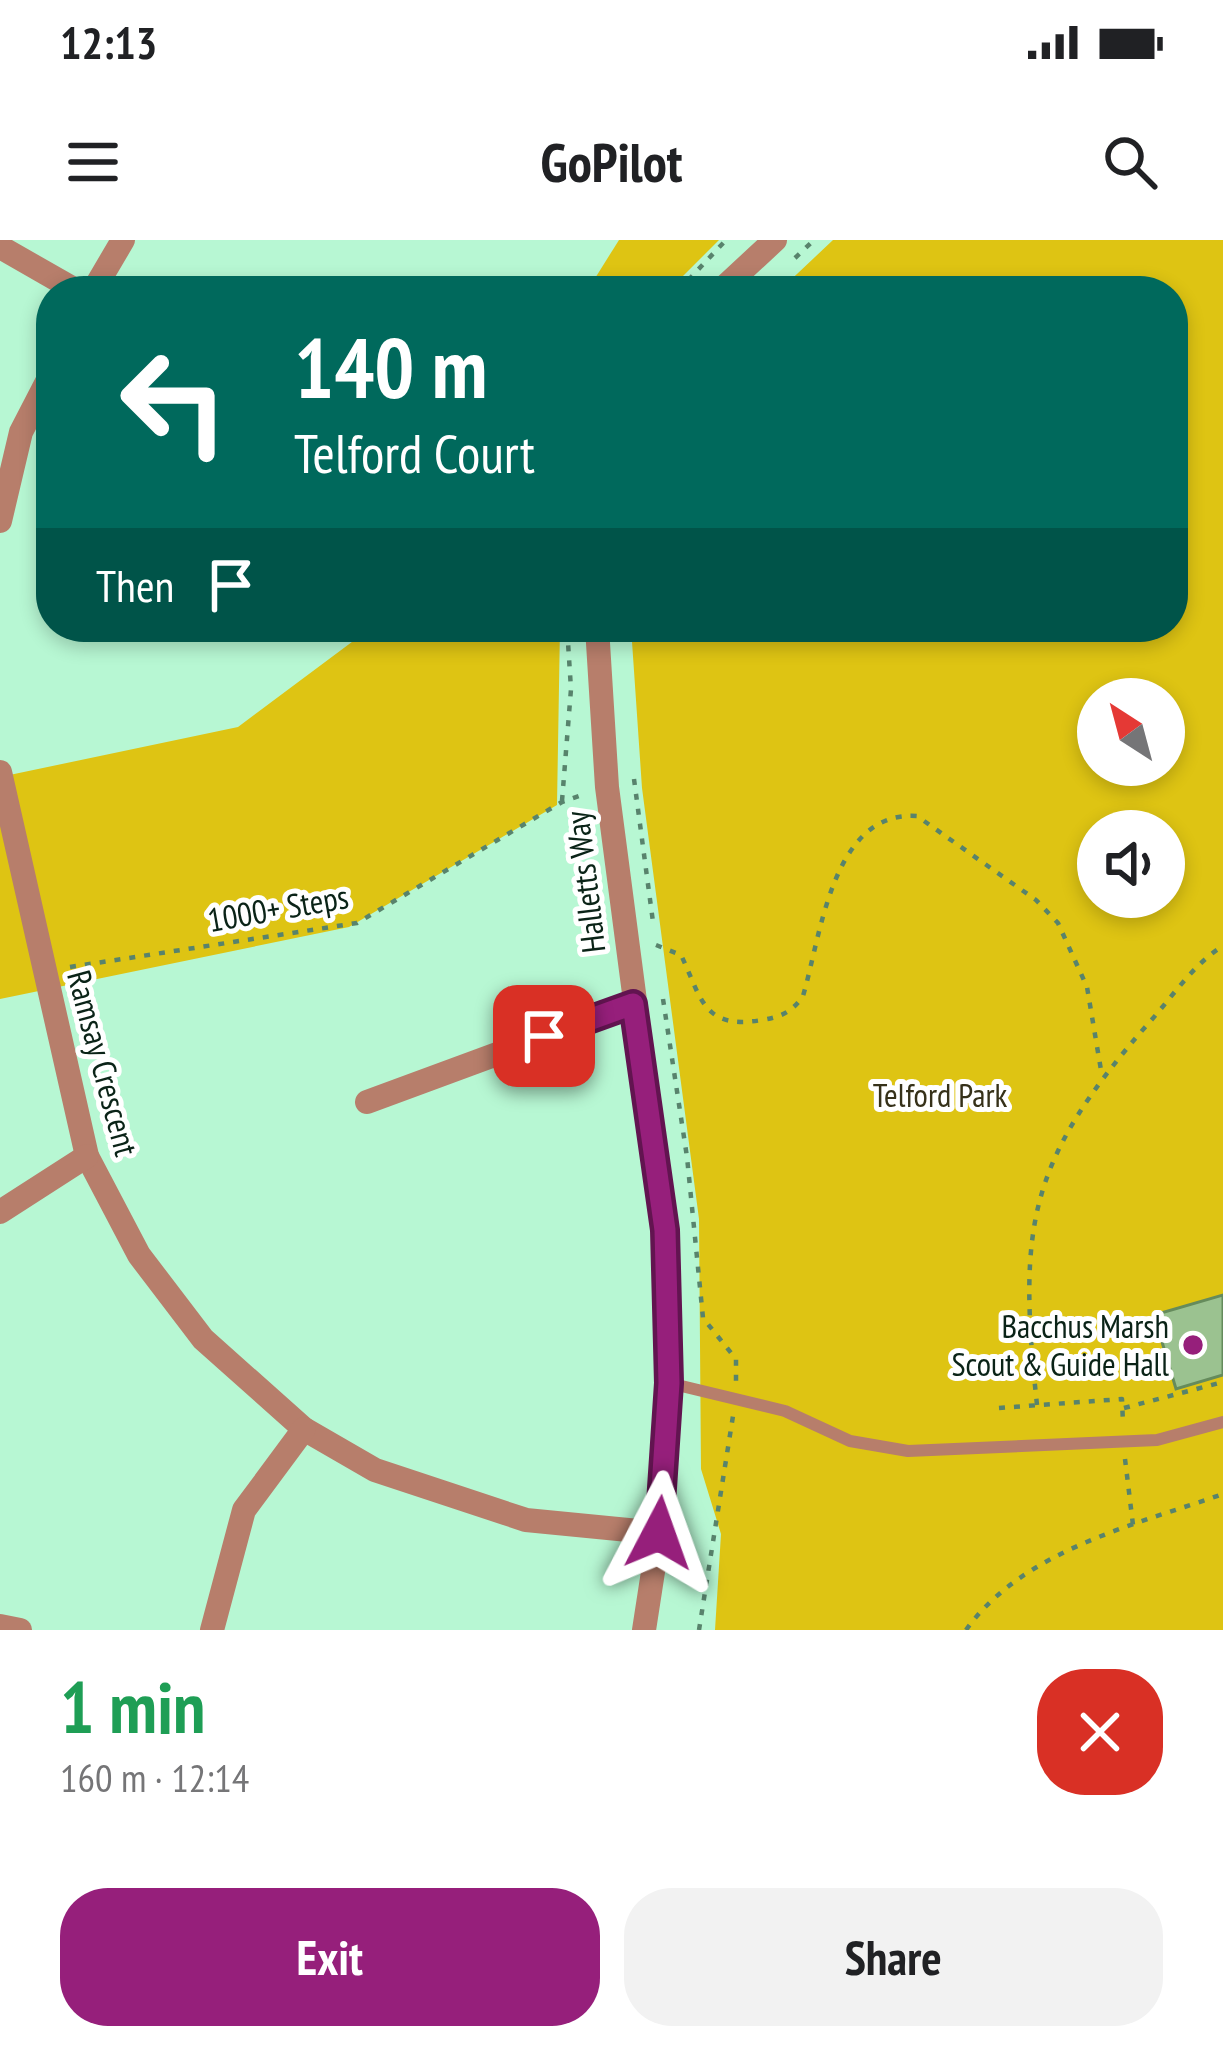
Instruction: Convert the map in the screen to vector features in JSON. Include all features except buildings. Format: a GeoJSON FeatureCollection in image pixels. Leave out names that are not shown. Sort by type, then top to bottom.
{"type":"FeatureCollection","features":[{"type":"Feature","properties":{"kind":"street"},"geometry":{"type":"LineString","coordinates":[[102,276],[123,240]]}},
{"type":"Feature","properties":{"kind":"street"},"geometry":{"type":"LineString","coordinates":[[736,276],[775,240]]}},
{"type":"Feature","properties":{"kind":"street"},"geometry":{"type":"LineString","coordinates":[[0,247],[51,276]]}},
{"type":"Feature","properties":{"kind":"street"},"geometry":{"type":"LineString","coordinates":[[0,521],[21,433],[36,404]]}},
{"type":"Feature","properties":{"kind":"street","name":"Halletts Way"},"geometry":{"type":"LineString","coordinates":[[599,642],[607,787],[665,1230],[669,1383],[659,1533],[644,1630]]}},
{"type":"Feature","properties":{"kind":"street","name":"Ramsay Crescent"},"geometry":{"type":"LineString","coordinates":[[0,772],[87,1156],[139,1255],[203,1339],[304,1429],[375,1470],[526,1520],[659,1533]]}},
{"type":"Feature","properties":{"kind":"street"},"geometry":{"type":"LineString","coordinates":[[368,1102],[633,1004]]}},
{"type":"Feature","properties":{"kind":"street"},"geometry":{"type":"LineString","coordinates":[[0,1212],[87,1156]]}},
{"type":"Feature","properties":{"kind":"street"},"geometry":{"type":"LineString","coordinates":[[212,1630],[244,1510],[304,1429]]}},
{"type":"Feature","properties":{"kind":"street"},"geometry":{"type":"LineString","coordinates":[[0,1626],[20,1630]]}},
{"type":"Feature","properties":{"kind":"lane"},"geometry":{"type":"LineString","coordinates":[[669,1383],[785,1411],[850,1441],[908,1451],[1157,1439],[1223,1422]]}},
{"type":"Feature","properties":{"kind":"path"},"geometry":{"type":"LineString","coordinates":[[693,276],[726,240]]}},
{"type":"Feature","properties":{"kind":"path"},"geometry":{"type":"LineString","coordinates":[[562,802],[571,689],[568,642]]}},
{"type":"Feature","properties":{"kind":"path","name":"1000+ Steps"},"geometry":{"type":"LineString","coordinates":[[43,971],[357,923],[562,802],[607,787]]}},
{"type":"Feature","properties":{"kind":"path"},"geometry":{"type":"LineString","coordinates":[[656,945],[680,955],[693,987],[717,1017],[733,1024],[777,1018],[795,1009],[803,996],[813,944],[850,851],[878,822],[895,815],[917,816],[1036,900],[1058,923],[1087,987],[1102,1076]]}},
{"type":"Feature","properties":{"kind":"path"},"geometry":{"type":"LineString","coordinates":[[1037,1405],[1025,1275],[1031,1230],[1059,1144],[1102,1076],[1223,946]]}},
{"type":"Feature","properties":{"kind":"path"},"geometry":{"type":"LineString","coordinates":[[1123,1408],[1223,1382]]}},
{"type":"Feature","properties":{"kind":"path"},"geometry":{"type":"LineString","coordinates":[[966,1630],[1007,1586],[1055,1557],[1223,1494]]}},
{"type":"Feature","properties":{"kind":"green space"},"geometry":{"type":"Polygon","coordinates":[[[619,240],[719,240],[683,276],[596,276],[619,240]]]}},
{"type":"Feature","properties":{"kind":"green space","name":"Telford Park"},"geometry":{"type":"Polygon","coordinates":[[[833,240],[1223,240],[1223,1630],[715,1630],[721,1534],[701,1469],[699,1219],[642,788],[632,642],[1188,642],[1188,276],[795,276],[833,240]]]}},
{"type":"Feature","properties":{"kind":"green space"},"geometry":{"type":"Polygon","coordinates":[[[352,642],[560,642],[557,805],[349,927],[0,999],[0,777],[238,727],[352,642]]]}},
{"type":"Feature","properties":{"kind":"place","name":"Bacchus Marsh Scout & Guide Hall"},"geometry":{"type":"Point","coordinates":[1193,1345]}},
{"type":"Feature","properties":{"kind":"route"},"geometry":{"type":"LineString","coordinates":[[544,1036],[633,1004],[665,1230],[669,1383],[659,1533]]}}]}
